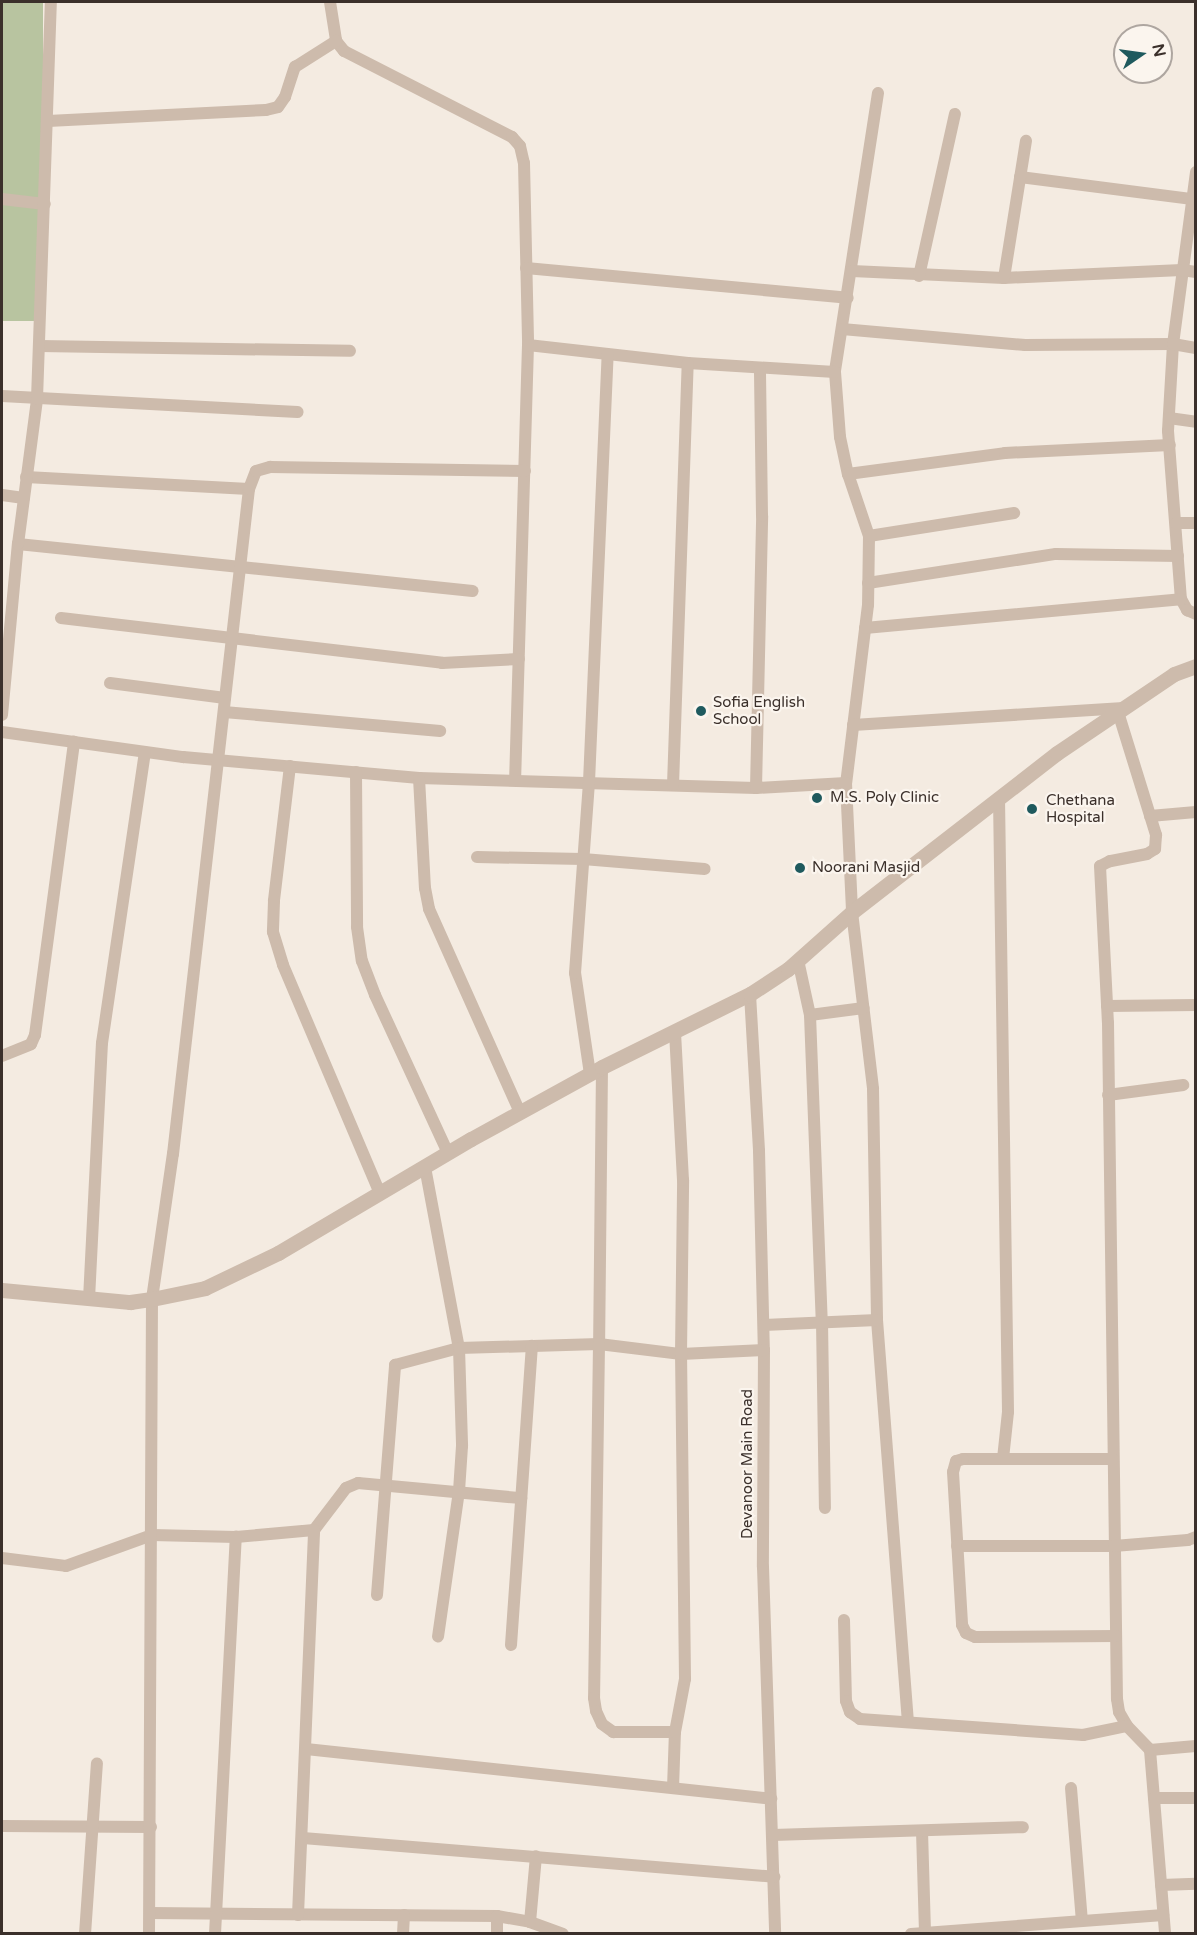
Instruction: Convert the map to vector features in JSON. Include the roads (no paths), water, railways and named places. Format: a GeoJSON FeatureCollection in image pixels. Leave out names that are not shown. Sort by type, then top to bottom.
{"type":"FeatureCollection","features":[{"type":"Feature","properties":{"kind":"street"},"geometry":{"type":"LineString","coordinates":[[2,715],[4,652],[37,399],[51,2]]}},
{"type":"Feature","properties":{"kind":"street"},"geometry":{"type":"LineString","coordinates":[[330,2],[331,25],[336,41],[344,51],[512,137],[520,146],[524,163],[528,345],[515,780]]}},
{"type":"Feature","properties":{"kind":"street"},"geometry":{"type":"LineString","coordinates":[[48,121],[266,110],[278,107],[285,97],[295,67],[336,41]]}},
{"type":"Feature","properties":{"kind":"street"},"geometry":{"type":"LineString","coordinates":[[878,93],[835,372],[840,437],[848,474],[869,536],[865,628],[846,783],[852,912],[873,1089],[877,1320],[908,1722]]}},
{"type":"Feature","properties":{"kind":"street"},"geometry":{"type":"LineString","coordinates":[[919,276],[955,114]]}},
{"type":"Feature","properties":{"kind":"street"},"geometry":{"type":"LineString","coordinates":[[1004,278],[1026,141]]}},
{"type":"Feature","properties":{"kind":"street"},"geometry":{"type":"LineString","coordinates":[[1196,172],[1173,344],[1169,418],[1181,600],[1187,610],[1196,614]]}},
{"type":"Feature","properties":{"kind":"street"},"geometry":{"type":"LineString","coordinates":[[1020,177],[1193,191]]}},
{"type":"Feature","properties":{"kind":"street"},"geometry":{"type":"LineString","coordinates":[[2,199],[45,204]]}},
{"type":"Feature","properties":{"kind":"street"},"geometry":{"type":"LineString","coordinates":[[526,268],[848,298]]}},
{"type":"Feature","properties":{"kind":"street"},"geometry":{"type":"LineString","coordinates":[[852,271],[919,276],[1004,278],[1182,270],[1196,272]]}},
{"type":"Feature","properties":{"kind":"street"},"geometry":{"type":"LineString","coordinates":[[842,330],[1024,345],[1173,344],[1196,348]]}},
{"type":"Feature","properties":{"kind":"street"},"geometry":{"type":"LineString","coordinates":[[528,345],[688,363],[835,372]]}},
{"type":"Feature","properties":{"kind":"street"},"geometry":{"type":"LineString","coordinates":[[40,346],[350,351]]}},
{"type":"Feature","properties":{"kind":"street"},"geometry":{"type":"LineString","coordinates":[[608,354],[589,782],[575,973],[596,1070],[599,1344],[594,1698],[602,1724],[613,1732],[675,1732]]}},
{"type":"Feature","properties":{"kind":"street"},"geometry":{"type":"LineString","coordinates":[[673,785],[688,363]]}},
{"type":"Feature","properties":{"kind":"street"},"geometry":{"type":"LineString","coordinates":[[756,788],[762,516],[760,369]]}},
{"type":"Feature","properties":{"kind":"street"},"geometry":{"type":"LineString","coordinates":[[2,396],[298,412]]}},
{"type":"Feature","properties":{"kind":"street"},"geometry":{"type":"LineString","coordinates":[[1169,418],[1196,422]]}},
{"type":"Feature","properties":{"kind":"street"},"geometry":{"type":"LineString","coordinates":[[848,474],[1005,453],[1170,445]]}},
{"type":"Feature","properties":{"kind":"street"},"geometry":{"type":"LineString","coordinates":[[150,1934],[152,1299],[173,1154],[234,638],[238,568],[249,489],[256,471],[270,467],[525,471]]}},
{"type":"Feature","properties":{"kind":"street"},"geometry":{"type":"LineString","coordinates":[[26,477],[249,489]]}},
{"type":"Feature","properties":{"kind":"street"},"geometry":{"type":"LineString","coordinates":[[2,495],[24,498]]}},
{"type":"Feature","properties":{"kind":"street"},"geometry":{"type":"LineString","coordinates":[[869,536],[1014,513]]}},
{"type":"Feature","properties":{"kind":"street"},"geometry":{"type":"LineString","coordinates":[[1176,524],[1196,523]]}},
{"type":"Feature","properties":{"kind":"street"},"geometry":{"type":"LineString","coordinates":[[18,544],[473,591]]}},
{"type":"Feature","properties":{"kind":"street"},"geometry":{"type":"LineString","coordinates":[[868,582],[1056,554],[1178,556]]}},
{"type":"Feature","properties":{"kind":"street"},"geometry":{"type":"LineString","coordinates":[[2,572],[15,573]]}},
{"type":"Feature","properties":{"kind":"street"},"geometry":{"type":"LineString","coordinates":[[865,628],[1181,600]]}},
{"type":"Feature","properties":{"kind":"street"},"geometry":{"type":"LineString","coordinates":[[61,618],[442,663],[519,659]]}},
{"type":"Feature","properties":{"kind":"street"},"geometry":{"type":"LineString","coordinates":[[2,1290],[130,1302],[205,1288],[278,1253],[448,1153],[596,1070],[750,994],[798,960],[852,912],[1057,753],[1174,674],[1196,666]]}},
{"type":"Feature","properties":{"kind":"street"},"geometry":{"type":"LineString","coordinates":[[110,683],[225,699]]}},
{"type":"Feature","properties":{"kind":"street"},"geometry":{"type":"LineString","coordinates":[[853,725],[1121,710]]}},
{"type":"Feature","properties":{"kind":"street"},"geometry":{"type":"LineString","coordinates":[[1121,710],[1156,836],[1155,849],[1147,854],[1110,861],[1100,866],[1107,1006],[1117,1699],[1119,1712],[1127,1726],[1150,1750],[1165,1934]]}},
{"type":"Feature","properties":{"kind":"street"},"geometry":{"type":"LineString","coordinates":[[224,712],[440,731]]}},
{"type":"Feature","properties":{"kind":"street"},"geometry":{"type":"LineString","coordinates":[[2,732],[145,752],[418,778],[756,788],[846,783]]}},
{"type":"Feature","properties":{"kind":"street"},"geometry":{"type":"LineString","coordinates":[[2,1056],[31,1044],[35,1035],[74,742]]}},
{"type":"Feature","properties":{"kind":"street"},"geometry":{"type":"LineString","coordinates":[[88,1299],[101,1052],[145,752]]}},
{"type":"Feature","properties":{"kind":"street"},"geometry":{"type":"LineString","coordinates":[[290,766],[274,901],[273,932],[283,965],[380,1194]]}},
{"type":"Feature","properties":{"kind":"street"},"geometry":{"type":"LineString","coordinates":[[356,772],[357,927],[362,961],[375,995],[448,1153]]}},
{"type":"Feature","properties":{"kind":"street"},"geometry":{"type":"LineString","coordinates":[[418,778],[425,888],[429,909],[520,1112]]}},
{"type":"Feature","properties":{"kind":"street"},"geometry":{"type":"LineString","coordinates":[[999,798],[1008,1412],[1004,1459]]}},
{"type":"Feature","properties":{"kind":"street"},"geometry":{"type":"LineString","coordinates":[[1150,816],[1196,812]]}},
{"type":"Feature","properties":{"kind":"street"},"geometry":{"type":"LineString","coordinates":[[477,857],[582,860],[705,869]]}},
{"type":"Feature","properties":{"kind":"street"},"geometry":{"type":"LineString","coordinates":[[798,960],[810,1015],[822,1322],[825,1508]]}},
{"type":"Feature","properties":{"kind":"street","name":"Devanoor Main Road"},"geometry":{"type":"LineString","coordinates":[[750,994],[759,1151],[764,1325],[763,1567],[775,1934]]}},
{"type":"Feature","properties":{"kind":"street"},"geometry":{"type":"LineString","coordinates":[[1107,1006],[1196,1005]]}},
{"type":"Feature","properties":{"kind":"street"},"geometry":{"type":"LineString","coordinates":[[810,1015],[864,1008]]}},
{"type":"Feature","properties":{"kind":"street"},"geometry":{"type":"LineString","coordinates":[[672,1788],[675,1732],[686,1679],[681,1354],[683,1180],[675,1033]]}},
{"type":"Feature","properties":{"kind":"street"},"geometry":{"type":"LineString","coordinates":[[1108,1095],[1184,1085]]}},
{"type":"Feature","properties":{"kind":"street"},"geometry":{"type":"LineString","coordinates":[[425,1167],[459,1348],[462,1446],[459,1491],[438,1636]]}},
{"type":"Feature","properties":{"kind":"street"},"geometry":{"type":"LineString","coordinates":[[764,1325],[877,1320]]}},
{"type":"Feature","properties":{"kind":"street"},"geometry":{"type":"LineString","coordinates":[[377,1595],[395,1365],[459,1348],[599,1344],[681,1354],[764,1350]]}},
{"type":"Feature","properties":{"kind":"street"},"geometry":{"type":"LineString","coordinates":[[511,1645],[532,1346]]}},
{"type":"Feature","properties":{"kind":"street"},"geometry":{"type":"LineString","coordinates":[[1113,1460],[956,1461],[953,1472],[962,1625],[966,1633],[975,1636],[1116,1636]]}},
{"type":"Feature","properties":{"kind":"street"},"geometry":{"type":"LineString","coordinates":[[298,1915],[314,1530],[352,1484],[386,1484],[521,1498]]}},
{"type":"Feature","properties":{"kind":"street"},"geometry":{"type":"LineString","coordinates":[[2,1558],[66,1566],[153,1535],[236,1538],[314,1530]]}},
{"type":"Feature","properties":{"kind":"street"},"geometry":{"type":"LineString","coordinates":[[957,1546],[1114,1546],[1188,1540],[1196,1537]]}},
{"type":"Feature","properties":{"kind":"street"},"geometry":{"type":"LineString","coordinates":[[214,1934],[236,1538]]}},
{"type":"Feature","properties":{"kind":"street"},"geometry":{"type":"LineString","coordinates":[[843,1620],[846,1701],[850,1712],[860,1719],[1083,1735],[1127,1726]]}},
{"type":"Feature","properties":{"kind":"street"},"geometry":{"type":"LineString","coordinates":[[1150,1750],[1196,1746]]}},
{"type":"Feature","properties":{"kind":"street"},"geometry":{"type":"LineString","coordinates":[[306,1749],[771,1799]]}},
{"type":"Feature","properties":{"kind":"street"},"geometry":{"type":"LineString","coordinates":[[85,1934],[97,1763]]}},
{"type":"Feature","properties":{"kind":"street"},"geometry":{"type":"LineString","coordinates":[[1071,1788],[1082,1921]]}},
{"type":"Feature","properties":{"kind":"street"},"geometry":{"type":"LineString","coordinates":[[1154,1798],[1196,1798]]}},
{"type":"Feature","properties":{"kind":"street"},"geometry":{"type":"LineString","coordinates":[[2,1826],[151,1827]]}},
{"type":"Feature","properties":{"kind":"street"},"geometry":{"type":"LineString","coordinates":[[773,1835],[1023,1827]]}},
{"type":"Feature","properties":{"kind":"street"},"geometry":{"type":"LineString","coordinates":[[922,1831],[925,1933]]}},
{"type":"Feature","properties":{"kind":"street"},"geometry":{"type":"LineString","coordinates":[[303,1838],[774,1877]]}},
{"type":"Feature","properties":{"kind":"street"},"geometry":{"type":"LineString","coordinates":[[530,1922],[536,1856]]}},
{"type":"Feature","properties":{"kind":"street"},"geometry":{"type":"LineString","coordinates":[[1161,1885],[1196,1884]]}},
{"type":"Feature","properties":{"kind":"street"},"geometry":{"type":"LineString","coordinates":[[150,1913],[497,1916],[530,1922],[563,1934]]}},
{"type":"Feature","properties":{"kind":"street"},"geometry":{"type":"LineString","coordinates":[[403,1934],[404,1915]]}},
{"type":"Feature","properties":{"kind":"street"},"geometry":{"type":"LineString","coordinates":[[911,1934],[1163,1915]]}},
{"type":"Feature","properties":{"kind":"street"},"geometry":{"type":"LineString","coordinates":[[497,1916],[497,1934]]}},
{"type":"Feature","properties":{"kind":"place","name":"Sofia English School"},"geometry":{"type":"Point","coordinates":[701,711]}},
{"type":"Feature","properties":{"kind":"place","name":"M.S. Poly Clinic"},"geometry":{"type":"Point","coordinates":[817,798]}},
{"type":"Feature","properties":{"kind":"place","name":"Chethana Hospital"},"geometry":{"type":"Point","coordinates":[1032,809]}},
{"type":"Feature","properties":{"kind":"place","name":"Noorani Masjid"},"geometry":{"type":"Point","coordinates":[800,868]}}]}
